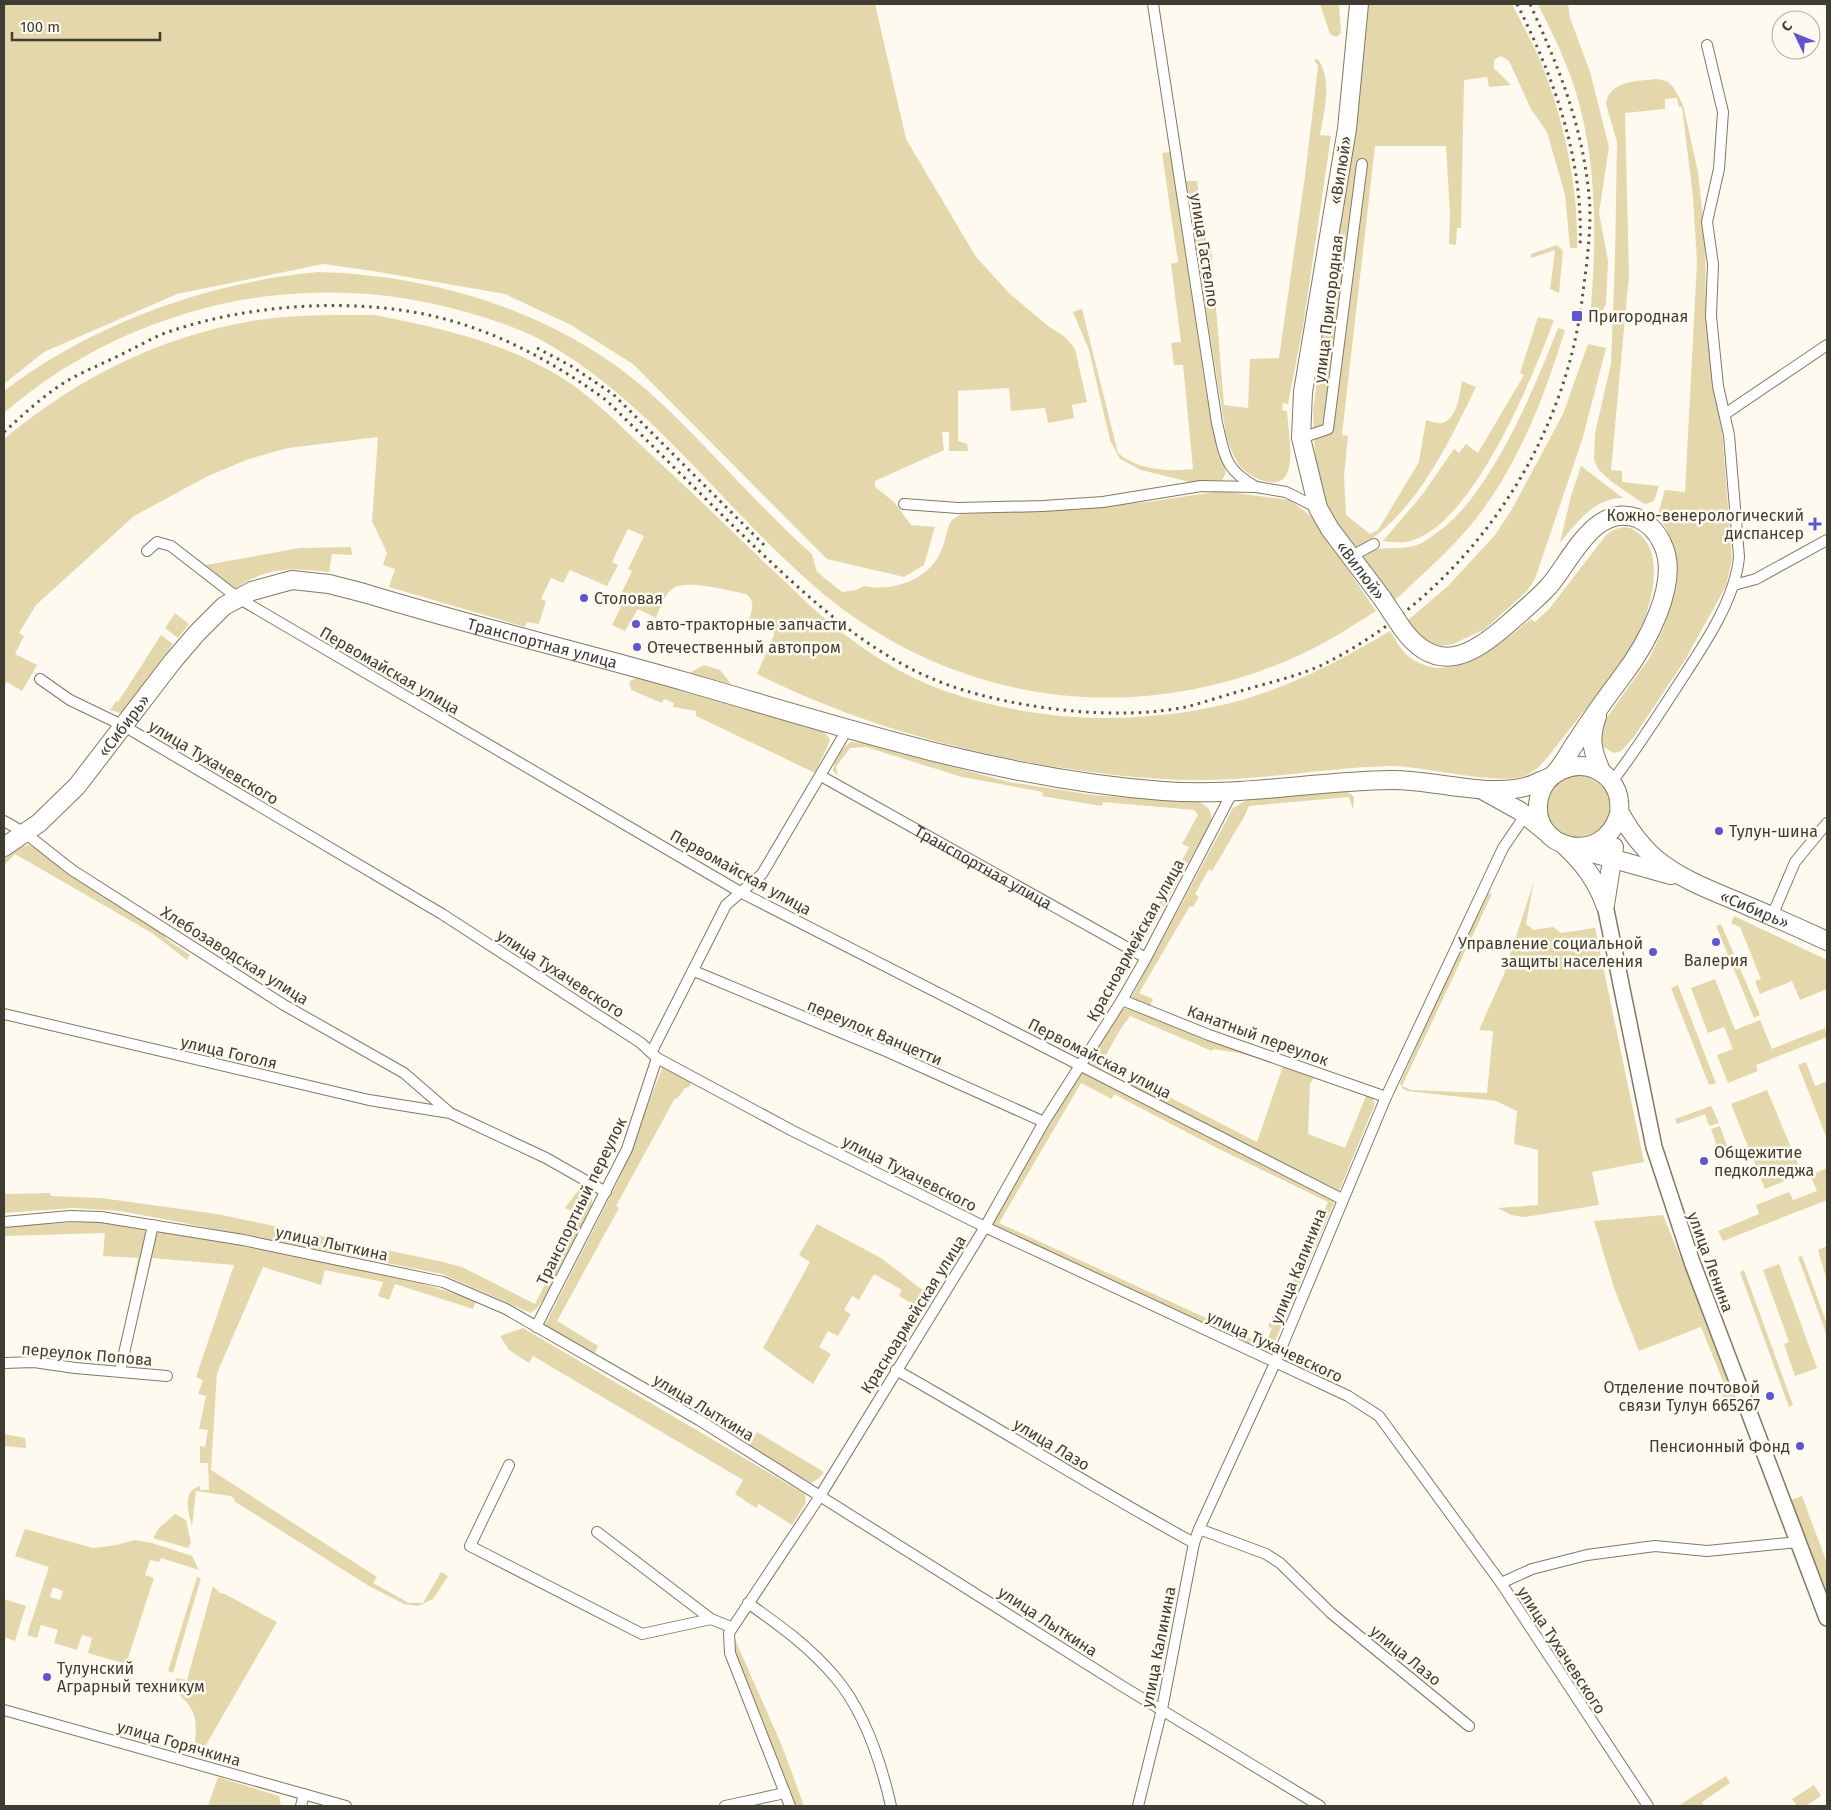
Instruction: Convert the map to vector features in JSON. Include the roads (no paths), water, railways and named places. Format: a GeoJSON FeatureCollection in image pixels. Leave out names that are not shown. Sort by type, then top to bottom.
{"type":"FeatureCollection","features":[{"type":"Feature","properties":{"kind":"highway"},"geometry":{"type":"LineString","coordinates":[[1347,4],[1354,42]]}},
{"type":"Feature","properties":{"kind":"highway","name":"«Вилюй»"},"geometry":{"type":"LineString","coordinates":[[1359,4],[1347,130],[1303,392],[1301,438],[1318,508],[1330,530],[1413,641],[1431,654],[1445,658],[1466,654],[1489,640],[1533,603],[1551,583],[1586,536],[1601,522],[1621,516],[1635,518],[1652,528],[1663,545],[1669,566],[1666,584],[1643,646],[1603,702]]}},
{"type":"Feature","properties":{"kind":"highway","name":"Транспортная улица"},"geometry":{"type":"LineString","coordinates":[[238,598],[266,586],[292,580],[329,584],[848,728],[919,750],[1042,777],[1196,793],[1359,780],[1402,780],[1514,790],[1530,786],[1563,769],[1578,766],[1588,766],[1607,778]]}},
{"type":"Feature","properties":{"kind":"highway","name":"«Сибирь»"},"geometry":{"type":"LineString","coordinates":[[4,847],[26,833],[55,808],[76,786],[197,633],[224,606],[238,598]]}},
{"type":"Feature","properties":{"kind":"highway"},"geometry":{"type":"LineString","coordinates":[[1603,702],[1592,732],[1595,755],[1619,799],[1613,857],[1605,905]]}},
{"type":"Feature","properties":{"kind":"highway"},"geometry":{"type":"LineString","coordinates":[[1603,702],[1541,792],[1539,816],[1557,840],[1577,847],[1597,843],[1610,834],[1618,818]]}},
{"type":"Feature","properties":{"kind":"highway"},"geometry":{"type":"LineString","coordinates":[[1477,788],[1526,815],[1557,840],[1588,870],[1599,888],[1605,905]]}},
{"type":"Feature","properties":{"kind":"highway"},"geometry":{"type":"LineString","coordinates":[[1618,818],[1644,847],[1683,878]]}},
{"type":"Feature","properties":{"kind":"highway"},"geometry":{"type":"LineString","coordinates":[[1557,840],[1683,878]]}},
{"type":"Feature","properties":{"kind":"highway","name":"«Сибирь»"},"geometry":{"type":"LineString","coordinates":[[1683,878],[1827,942]]}},
{"type":"Feature","properties":{"kind":"main road","name":"улица Ленина"},"geometry":{"type":"LineString","coordinates":[[1605,905],[1654,1147],[1692,1262],[1827,1618]]}},
{"type":"Feature","properties":{"kind":"street","name":"улица Гастелло"},"geometry":{"type":"LineString","coordinates":[[1153,4],[1217,423],[1231,468],[1241,478],[1256,487]]}},
{"type":"Feature","properties":{"kind":"street"},"geometry":{"type":"LineString","coordinates":[[1607,778],[1632,757],[1701,648],[1734,585],[1739,557],[1729,435],[1713,347],[1711,316],[1713,264],[1707,222],[1719,169],[1723,112],[1707,45]]}},
{"type":"Feature","properties":{"kind":"street","name":"улица Пригородная"},"geometry":{"type":"LineString","coordinates":[[1301,438],[1328,428],[1362,164]]}},
{"type":"Feature","properties":{"kind":"street"},"geometry":{"type":"LineString","coordinates":[[1725,414],[1827,344]]}},
{"type":"Feature","properties":{"kind":"street"},"geometry":{"type":"LineString","coordinates":[[904,504],[958,508],[1043,506],[1103,502],[1201,486],[1256,487],[1286,492],[1318,508]]}},
{"type":"Feature","properties":{"kind":"street"},"geometry":{"type":"LineString","coordinates":[[1734,585],[1756,579],[1827,540]]}},
{"type":"Feature","properties":{"kind":"street","name":"Первомайская улица"},"geometry":{"type":"LineString","coordinates":[[147,551],[157,542],[171,546],[238,598],[742,893],[1342,1199]]}},
{"type":"Feature","properties":{"kind":"street"},"geometry":{"type":"LineString","coordinates":[[1350,557],[1374,544]]}},
{"type":"Feature","properties":{"kind":"street","name":"улица Тухачевского"},"geometry":{"type":"LineString","coordinates":[[40,679],[70,700],[124,726],[442,914],[655,1055],[748,1109],[984,1227],[1348,1396],[1378,1416],[1501,1584],[1648,1806]]}},
{"type":"Feature","properties":{"kind":"street","name":"Транспортный переулок"},"geometry":{"type":"LineString","coordinates":[[536,1327],[606,1192],[636,1128],[655,1055],[726,906],[762,874],[848,728]]}},
{"type":"Feature","properties":{"kind":"street","name":"Транспортная улица"},"geometry":{"type":"LineString","coordinates":[[821,776],[1146,958]]}},
{"type":"Feature","properties":{"kind":"street","name":"Красноармейская улица"},"geometry":{"type":"LineString","coordinates":[[731,1627],[820,1496],[984,1227],[1044,1122],[1122,1000],[1234,791]]}},
{"type":"Feature","properties":{"kind":"street","name":"улица Калинина"},"geometry":{"type":"LineString","coordinates":[[1138,1806],[1162,1709],[1194,1543],[1199,1529],[1275,1363],[1386,1097],[1503,848],[1541,792]]}},
{"type":"Feature","properties":{"kind":"street","name":"Хлебозаводская улица"},"geometry":{"type":"LineString","coordinates":[[4,821],[26,833],[72,870],[284,1005],[404,1073],[450,1113]]}},
{"type":"Feature","properties":{"kind":"street"},"geometry":{"type":"LineString","coordinates":[[1772,916],[1794,862],[1827,823]]}},
{"type":"Feature","properties":{"kind":"street","name":"переулок Ванцетти"},"geometry":{"type":"LineString","coordinates":[[694,971],[888,1052],[1044,1122]]}},
{"type":"Feature","properties":{"kind":"street","name":"Канатный переулок"},"geometry":{"type":"LineString","coordinates":[[1122,1000],[1209,1035],[1386,1097]]}},
{"type":"Feature","properties":{"kind":"street","name":"улица Гоголя"},"geometry":{"type":"LineString","coordinates":[[4,1014],[369,1100],[450,1113]]}},
{"type":"Feature","properties":{"kind":"street"},"geometry":{"type":"LineString","coordinates":[[450,1113],[546,1158],[606,1192]]}},
{"type":"Feature","properties":{"kind":"street","name":"улица Лыткина"},"geometry":{"type":"LineString","coordinates":[[4,1222],[70,1216],[101,1217],[243,1240],[436,1280],[506,1309],[699,1420],[1320,1806]]}},
{"type":"Feature","properties":{"kind":"street"},"geometry":{"type":"LineString","coordinates":[[120,1370],[153,1225]]}},
{"type":"Feature","properties":{"kind":"street","name":"переулок Попова"},"geometry":{"type":"LineString","coordinates":[[4,1363],[34,1362],[75,1368],[120,1370],[167,1376]]}},
{"type":"Feature","properties":{"kind":"street","name":"улица Лазо"},"geometry":{"type":"LineString","coordinates":[[896,1370],[964,1408],[1131,1509],[1194,1543]]}},
{"type":"Feature","properties":{"kind":"street"},"geometry":{"type":"LineString","coordinates":[[509,1465],[470,1546],[642,1634],[711,1618]]}},
{"type":"Feature","properties":{"kind":"street","name":"улица Лазо"},"geometry":{"type":"LineString","coordinates":[[1199,1529],[1266,1554],[1280,1563],[1331,1613],[1469,1726]]}},
{"type":"Feature","properties":{"kind":"street"},"geometry":{"type":"LineString","coordinates":[[597,1532],[711,1618],[731,1627],[728,1639],[730,1653],[790,1806]]}},
{"type":"Feature","properties":{"kind":"street"},"geometry":{"type":"LineString","coordinates":[[1501,1584],[1532,1569],[1587,1554],[1655,1546],[1707,1551],[1798,1542]]}},
{"type":"Feature","properties":{"kind":"street"},"geometry":{"type":"LineString","coordinates":[[748,1602],[797,1639],[836,1677],[854,1705],[882,1767],[891,1806]]}},
{"type":"Feature","properties":{"kind":"street","name":"улица Горячкина"},"geometry":{"type":"LineString","coordinates":[[4,1710],[346,1806]]}},
{"type":"Feature","properties":{"kind":"street"},"geometry":{"type":"LineString","coordinates":[[300,1806],[304,1794]]}},
{"type":"Feature","properties":{"kind":"street"},"geometry":{"type":"LineString","coordinates":[[725,1806],[785,1794]]}},
{"type":"Feature","properties":{"kind":"railway"},"geometry":{"type":"LineString","coordinates":[[1517,4],[1555,92],[1564,122],[1577,184],[1580,248]]}},
{"type":"Feature","properties":{"kind":"railway"},"geometry":{"type":"LineString","coordinates":[[4,432],[45,396],[72,378],[161,335],[202,322],[269,309],[303,306],[372,307],[437,317],[482,331],[526,350],[587,386],[606,400],[755,547],[822,608],[870,645],[923,675],[977,694],[1037,707],[1069,711],[1133,713],[1163,711],[1190,706],[1308,671],[1328,662],[1378,632],[1424,596],[1465,554],[1501,508],[1531,458],[1556,405],[1573,349],[1585,280],[1590,219],[1586,169],[1575,120],[1560,74],[1530,4]]}},
{"type":"Feature","properties":{"kind":"railway"},"geometry":{"type":"LineString","coordinates":[[537,348],[571,366],[613,394],[764,545]]}},
{"type":"Feature","properties":{"kind":"place","name":"Пригородная"},"geometry":{"type":"Point","coordinates":[1577,316]}},
{"type":"Feature","properties":{"kind":"place","name":"Кожно-венерологический диспансер"},"geometry":{"type":"Point","coordinates":[1815,524]}},
{"type":"Feature","properties":{"kind":"place","name":"Столовая"},"geometry":{"type":"Point","coordinates":[584,598]}},
{"type":"Feature","properties":{"kind":"place","name":"авто-тракторные запчасти"},"geometry":{"type":"Point","coordinates":[636,624]}},
{"type":"Feature","properties":{"kind":"place","name":"Отечественный автопром"},"geometry":{"type":"Point","coordinates":[637,647]}},
{"type":"Feature","properties":{"kind":"place","name":"Тулун-шина"},"geometry":{"type":"Point","coordinates":[1719,831]}},
{"type":"Feature","properties":{"kind":"place","name":"Валерия"},"geometry":{"type":"Point","coordinates":[1716,942]}},
{"type":"Feature","properties":{"kind":"place","name":"Управление социальной защиты населения"},"geometry":{"type":"Point","coordinates":[1653,952]}},
{"type":"Feature","properties":{"kind":"place","name":"Общежитие педколледжа"},"geometry":{"type":"Point","coordinates":[1704,1161]}},
{"type":"Feature","properties":{"kind":"place","name":"Отделение почтовой связи Тулун 665267"},"geometry":{"type":"Point","coordinates":[1770,1396]}},
{"type":"Feature","properties":{"kind":"place","name":"Пенсионный Фонд"},"geometry":{"type":"Point","coordinates":[1800,1446]}},
{"type":"Feature","properties":{"kind":"place","name":"Тулунский Аграрный техникум"},"geometry":{"type":"Point","coordinates":[47,1677]}}]}
